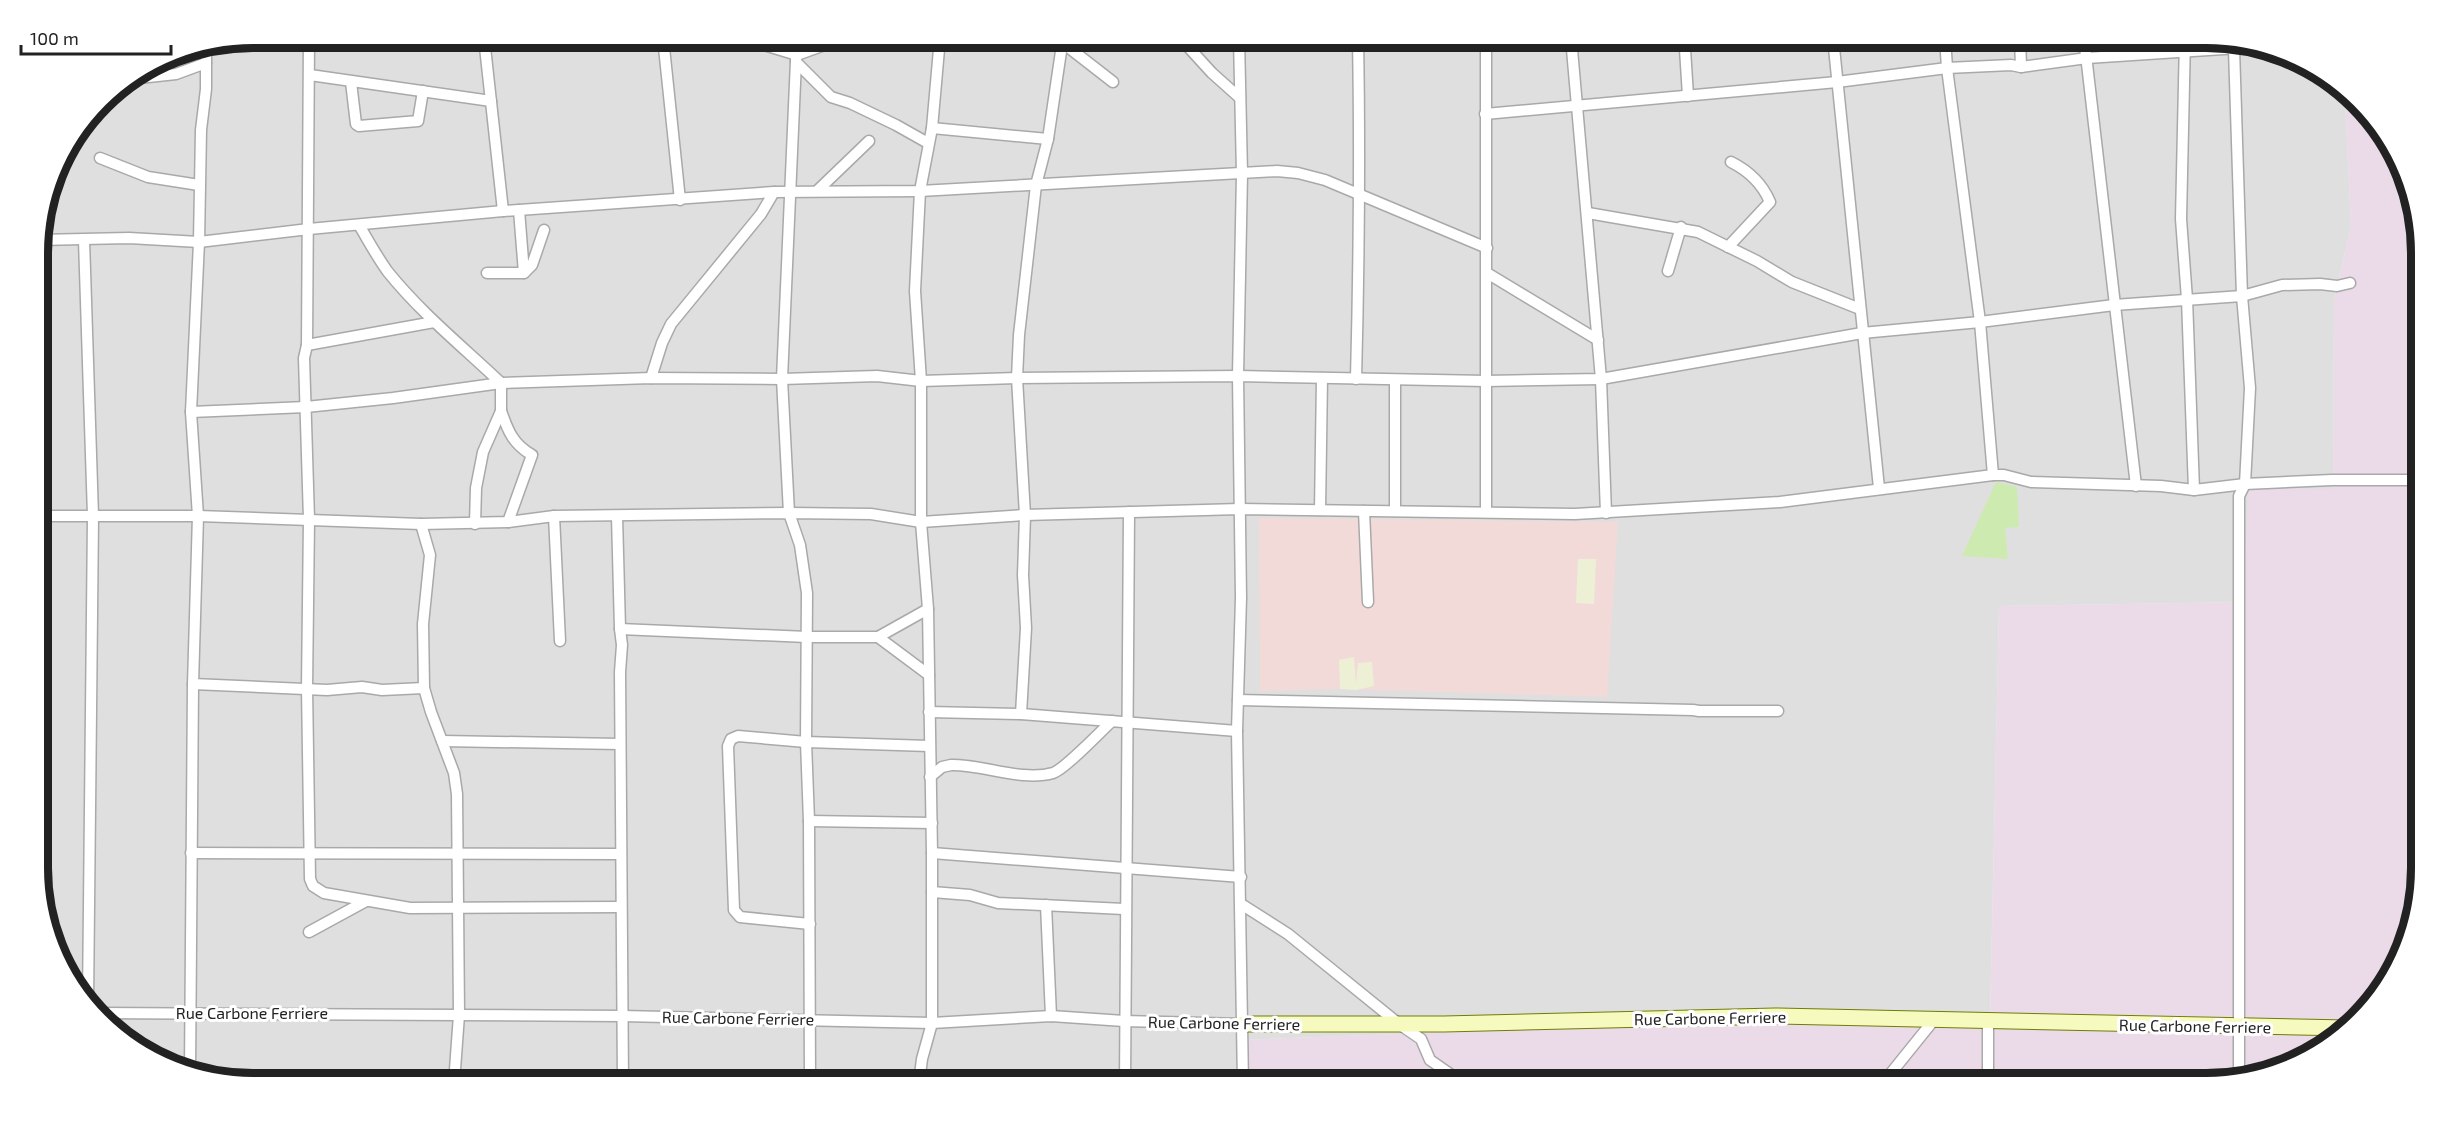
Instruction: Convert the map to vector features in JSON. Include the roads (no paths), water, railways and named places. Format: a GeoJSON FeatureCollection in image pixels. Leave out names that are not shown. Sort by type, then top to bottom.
{"type":"FeatureCollection","features":[{"type":"Feature","properties":{"kind":"street"},"geometry":{"type":"LineString","coordinates":[[309,48],[309,229],[307,345],[304,358],[309,519],[307,688],[310,879],[313,886],[324,893],[410,908],[621,907]]}},
{"type":"Feature","properties":{"kind":"street"},"geometry":{"type":"LineString","coordinates":[[485,48],[503,211]]}},
{"type":"Feature","properties":{"kind":"street"},"geometry":{"type":"LineString","coordinates":[[664,48],[680,200]]}},
{"type":"Feature","properties":{"kind":"street"},"geometry":{"type":"LineString","coordinates":[[767,48],[796,59],[831,97],[850,103],[928,143]]}},
{"type":"Feature","properties":{"kind":"street"},"geometry":{"type":"LineString","coordinates":[[797,48],[791,194],[783,313],[782,379],[789,513],[800,545],[806,584],[810,1073]]}},
{"type":"Feature","properties":{"kind":"street"},"geometry":{"type":"LineString","coordinates":[[796,59],[821,48]]}},
{"type":"Feature","properties":{"kind":"street"},"geometry":{"type":"LineString","coordinates":[[920,1073],[932,1023],[932,824],[928,609],[921,522],[921,381],[915,291],[920,191],[932,128],[939,48]]}},
{"type":"Feature","properties":{"kind":"street"},"geometry":{"type":"LineString","coordinates":[[1022,714],[1026,628],[1023,597],[1024,515],[1017,378],[1019,335],[1036,185],[1048,139],[1060,48]]}},
{"type":"Feature","properties":{"kind":"street"},"geometry":{"type":"LineString","coordinates":[[1072,48],[1113,82]]}},
{"type":"Feature","properties":{"kind":"street"},"geometry":{"type":"LineString","coordinates":[[1189,48],[1212,73],[1240,98]]}},
{"type":"Feature","properties":{"kind":"street"},"geometry":{"type":"LineString","coordinates":[[1239,48],[1242,174],[1238,376],[1241,598],[1238,731],[1243,1073]]}},
{"type":"Feature","properties":{"kind":"street"},"geometry":{"type":"LineString","coordinates":[[1356,379],[1360,229],[1357,193],[1358,48]]}},
{"type":"Feature","properties":{"kind":"street"},"geometry":{"type":"LineString","coordinates":[[1485,512],[1486,48]]}},
{"type":"Feature","properties":{"kind":"street"},"geometry":{"type":"LineString","coordinates":[[1572,48],[1601,379],[1606,513]]}},
{"type":"Feature","properties":{"kind":"street"},"geometry":{"type":"LineString","coordinates":[[1685,48],[1688,96]]}},
{"type":"Feature","properties":{"kind":"street"},"geometry":{"type":"LineString","coordinates":[[1834,48],[1879,488]]}},
{"type":"Feature","properties":{"kind":"street"},"geometry":{"type":"LineString","coordinates":[[1946,48],[1980,322],[1993,475]]}},
{"type":"Feature","properties":{"kind":"street"},"geometry":{"type":"LineString","coordinates":[[2020,48],[2021,67]]}},
{"type":"Feature","properties":{"kind":"street"},"geometry":{"type":"LineString","coordinates":[[2086,48],[2136,486]]}},
{"type":"Feature","properties":{"kind":"street"},"geometry":{"type":"LineString","coordinates":[[2185,48],[2181,191],[2194,490]]}},
{"type":"Feature","properties":{"kind":"street"},"geometry":{"type":"LineString","coordinates":[[1485,114],[1837,82],[1947,68],[2011,65],[2021,67],[2087,58],[2229,49]]}},
{"type":"Feature","properties":{"kind":"street"},"geometry":{"type":"LineString","coordinates":[[2234,50],[2242,296],[2250,388],[2246,483],[2239,496],[2239,1070]]}},
{"type":"Feature","properties":{"kind":"street"},"geometry":{"type":"LineString","coordinates":[[190,1063],[192,684],[198,516],[191,412],[199,242],[201,130],[206,89],[206,54]]}},
{"type":"Feature","properties":{"kind":"street"},"geometry":{"type":"LineString","coordinates":[[147,77],[176,74],[206,63]]}},
{"type":"Feature","properties":{"kind":"street"},"geometry":{"type":"LineString","coordinates":[[310,75],[491,101]]}},
{"type":"Feature","properties":{"kind":"street"},"geometry":{"type":"LineString","coordinates":[[351,82],[353,112],[356,124],[359,126],[418,121],[423,91]]}},
{"type":"Feature","properties":{"kind":"street"},"geometry":{"type":"LineString","coordinates":[[932,128],[1048,139]]}},
{"type":"Feature","properties":{"kind":"street"},"geometry":{"type":"LineString","coordinates":[[817,191],[869,141]]}},
{"type":"Feature","properties":{"kind":"street"},"geometry":{"type":"LineString","coordinates":[[100,158],[148,177],[199,185]]}},
{"type":"Feature","properties":{"kind":"street"},"geometry":{"type":"LineString","coordinates":[[1728,247],[1770,202],[1766,193],[1748,171],[1731,162]]}},
{"type":"Feature","properties":{"kind":"street"},"geometry":{"type":"LineString","coordinates":[[48,240],[129,238],[199,242],[503,211],[774,192],[791,194],[817,191],[920,191],[1277,171],[1298,173],[1325,180],[1487,248]]}},
{"type":"Feature","properties":{"kind":"street"},"geometry":{"type":"LineString","coordinates":[[651,378],[662,343],[671,324],[761,214],[774,192]]}},
{"type":"Feature","properties":{"kind":"street"},"geometry":{"type":"LineString","coordinates":[[519,210],[524,273]]}},
{"type":"Feature","properties":{"kind":"street"},"geometry":{"type":"LineString","coordinates":[[1588,213],[1681,227],[1698,232],[1792,282],[1860,309]]}},
{"type":"Feature","properties":{"kind":"street"},"geometry":{"type":"LineString","coordinates":[[358,225],[387,271],[434,322],[501,382],[501,411],[510,436],[521,449],[532,455],[508,522]]}},
{"type":"Feature","properties":{"kind":"street"},"geometry":{"type":"LineString","coordinates":[[1668,272],[1681,227]]}},
{"type":"Feature","properties":{"kind":"street"},"geometry":{"type":"LineString","coordinates":[[487,273],[524,273],[532,265],[544,230]]}},
{"type":"Feature","properties":{"kind":"street"},"geometry":{"type":"LineString","coordinates":[[84,240],[93,516],[88,990]]}},
{"type":"Feature","properties":{"kind":"street"},"geometry":{"type":"LineString","coordinates":[[1487,273],[1598,340]]}},
{"type":"Feature","properties":{"kind":"street"},"geometry":{"type":"LineString","coordinates":[[191,412],[306,407],[393,398],[501,382],[651,378],[782,379],[876,376],[921,381],[1238,376],[1486,381],[1601,379],[1862,333],[1980,322],[2114,305],[2242,296],[2282,285],[2337,286],[2350,283]]}},
{"type":"Feature","properties":{"kind":"street"},"geometry":{"type":"LineString","coordinates":[[307,345],[434,322]]}},
{"type":"Feature","properties":{"kind":"street"},"geometry":{"type":"LineString","coordinates":[[1320,510],[1322,378]]}},
{"type":"Feature","properties":{"kind":"street"},"geometry":{"type":"LineString","coordinates":[[1395,380],[1395,511]]}},
{"type":"Feature","properties":{"kind":"street"},"geometry":{"type":"LineString","coordinates":[[475,524],[476,488],[483,452],[501,411]]}},
{"type":"Feature","properties":{"kind":"street"},"geometry":{"type":"LineString","coordinates":[[48,516],[198,516],[475,524],[554,516],[789,513],[871,514],[921,522],[1024,515],[1240,509],[1606,513],[1780,502],[2004,474],[2031,482],[2194,490],[2246,483],[2411,480]]}},
{"type":"Feature","properties":{"kind":"street"},"geometry":{"type":"LineString","coordinates":[[1364,511],[1368,602]]}},
{"type":"Feature","properties":{"kind":"street"},"geometry":{"type":"LineString","coordinates":[[1125,1073],[1124,909],[1129,512]]}},
{"type":"Feature","properties":{"kind":"street"},"geometry":{"type":"LineString","coordinates":[[554,516],[560,641]]}},
{"type":"Feature","properties":{"kind":"street"},"geometry":{"type":"LineString","coordinates":[[617,516],[622,645],[620,854],[623,1073]]}},
{"type":"Feature","properties":{"kind":"street"},"geometry":{"type":"LineString","coordinates":[[421,524],[430,555],[423,624],[424,688],[454,773],[457,794],[459,1015],[456,1073]]}},
{"type":"Feature","properties":{"kind":"street"},"geometry":{"type":"LineString","coordinates":[[620,629],[807,637],[878,637],[928,609]]}},
{"type":"Feature","properties":{"kind":"street"},"geometry":{"type":"LineString","coordinates":[[878,637],[929,675]]}},
{"type":"Feature","properties":{"kind":"street"},"geometry":{"type":"LineString","coordinates":[[192,684],[327,690],[362,687],[382,690],[424,688]]}},
{"type":"Feature","properties":{"kind":"street"},"geometry":{"type":"LineString","coordinates":[[1238,700],[1778,711]]}},
{"type":"Feature","properties":{"kind":"street"},"geometry":{"type":"LineString","coordinates":[[929,712],[1022,714],[1238,731]]}},
{"type":"Feature","properties":{"kind":"street"},"geometry":{"type":"LineString","coordinates":[[930,777],[942,767],[951,765],[1033,775],[1053,773],[1063,767],[1112,721]]}},
{"type":"Feature","properties":{"kind":"street"},"geometry":{"type":"LineString","coordinates":[[810,924],[753,920],[740,917],[734,910],[729,746],[731,739],[738,736],[806,742],[929,746]]}},
{"type":"Feature","properties":{"kind":"street"},"geometry":{"type":"LineString","coordinates":[[442,741],[620,744]]}},
{"type":"Feature","properties":{"kind":"street"},"geometry":{"type":"LineString","coordinates":[[809,821],[932,824]]}},
{"type":"Feature","properties":{"kind":"street"},"geometry":{"type":"LineString","coordinates":[[932,853],[1240,877]]}},
{"type":"Feature","properties":{"kind":"street"},"geometry":{"type":"LineString","coordinates":[[191,854],[620,854]]}},
{"type":"Feature","properties":{"kind":"street"},"geometry":{"type":"LineString","coordinates":[[932,892],[970,895],[998,903],[1124,909]]}},
{"type":"Feature","properties":{"kind":"street"},"geometry":{"type":"LineString","coordinates":[[309,932],[367,901]]}},
{"type":"Feature","properties":{"kind":"street"},"geometry":{"type":"LineString","coordinates":[[1241,904],[1288,934],[1399,1024],[1421,1039],[1430,1060],[1449,1073]]}},
{"type":"Feature","properties":{"kind":"street"},"geometry":{"type":"LineString","coordinates":[[1046,905],[1051,1016]]}},
{"type":"Feature","properties":{"kind":"street","name":"Rue Carbone Ferriere"},"geometry":{"type":"LineString","coordinates":[[108,1013],[622,1016],[932,1023],[1051,1016],[1124,1021],[1243,1024],[1399,1024],[1774,1016],[2333,1028]]}},
{"type":"Feature","properties":{"kind":"street"},"geometry":{"type":"LineString","coordinates":[[1891,1073],[1933,1021]]}},
{"type":"Feature","properties":{"kind":"street"},"geometry":{"type":"LineString","coordinates":[[1988,1022],[1988,1073]]}}]}
